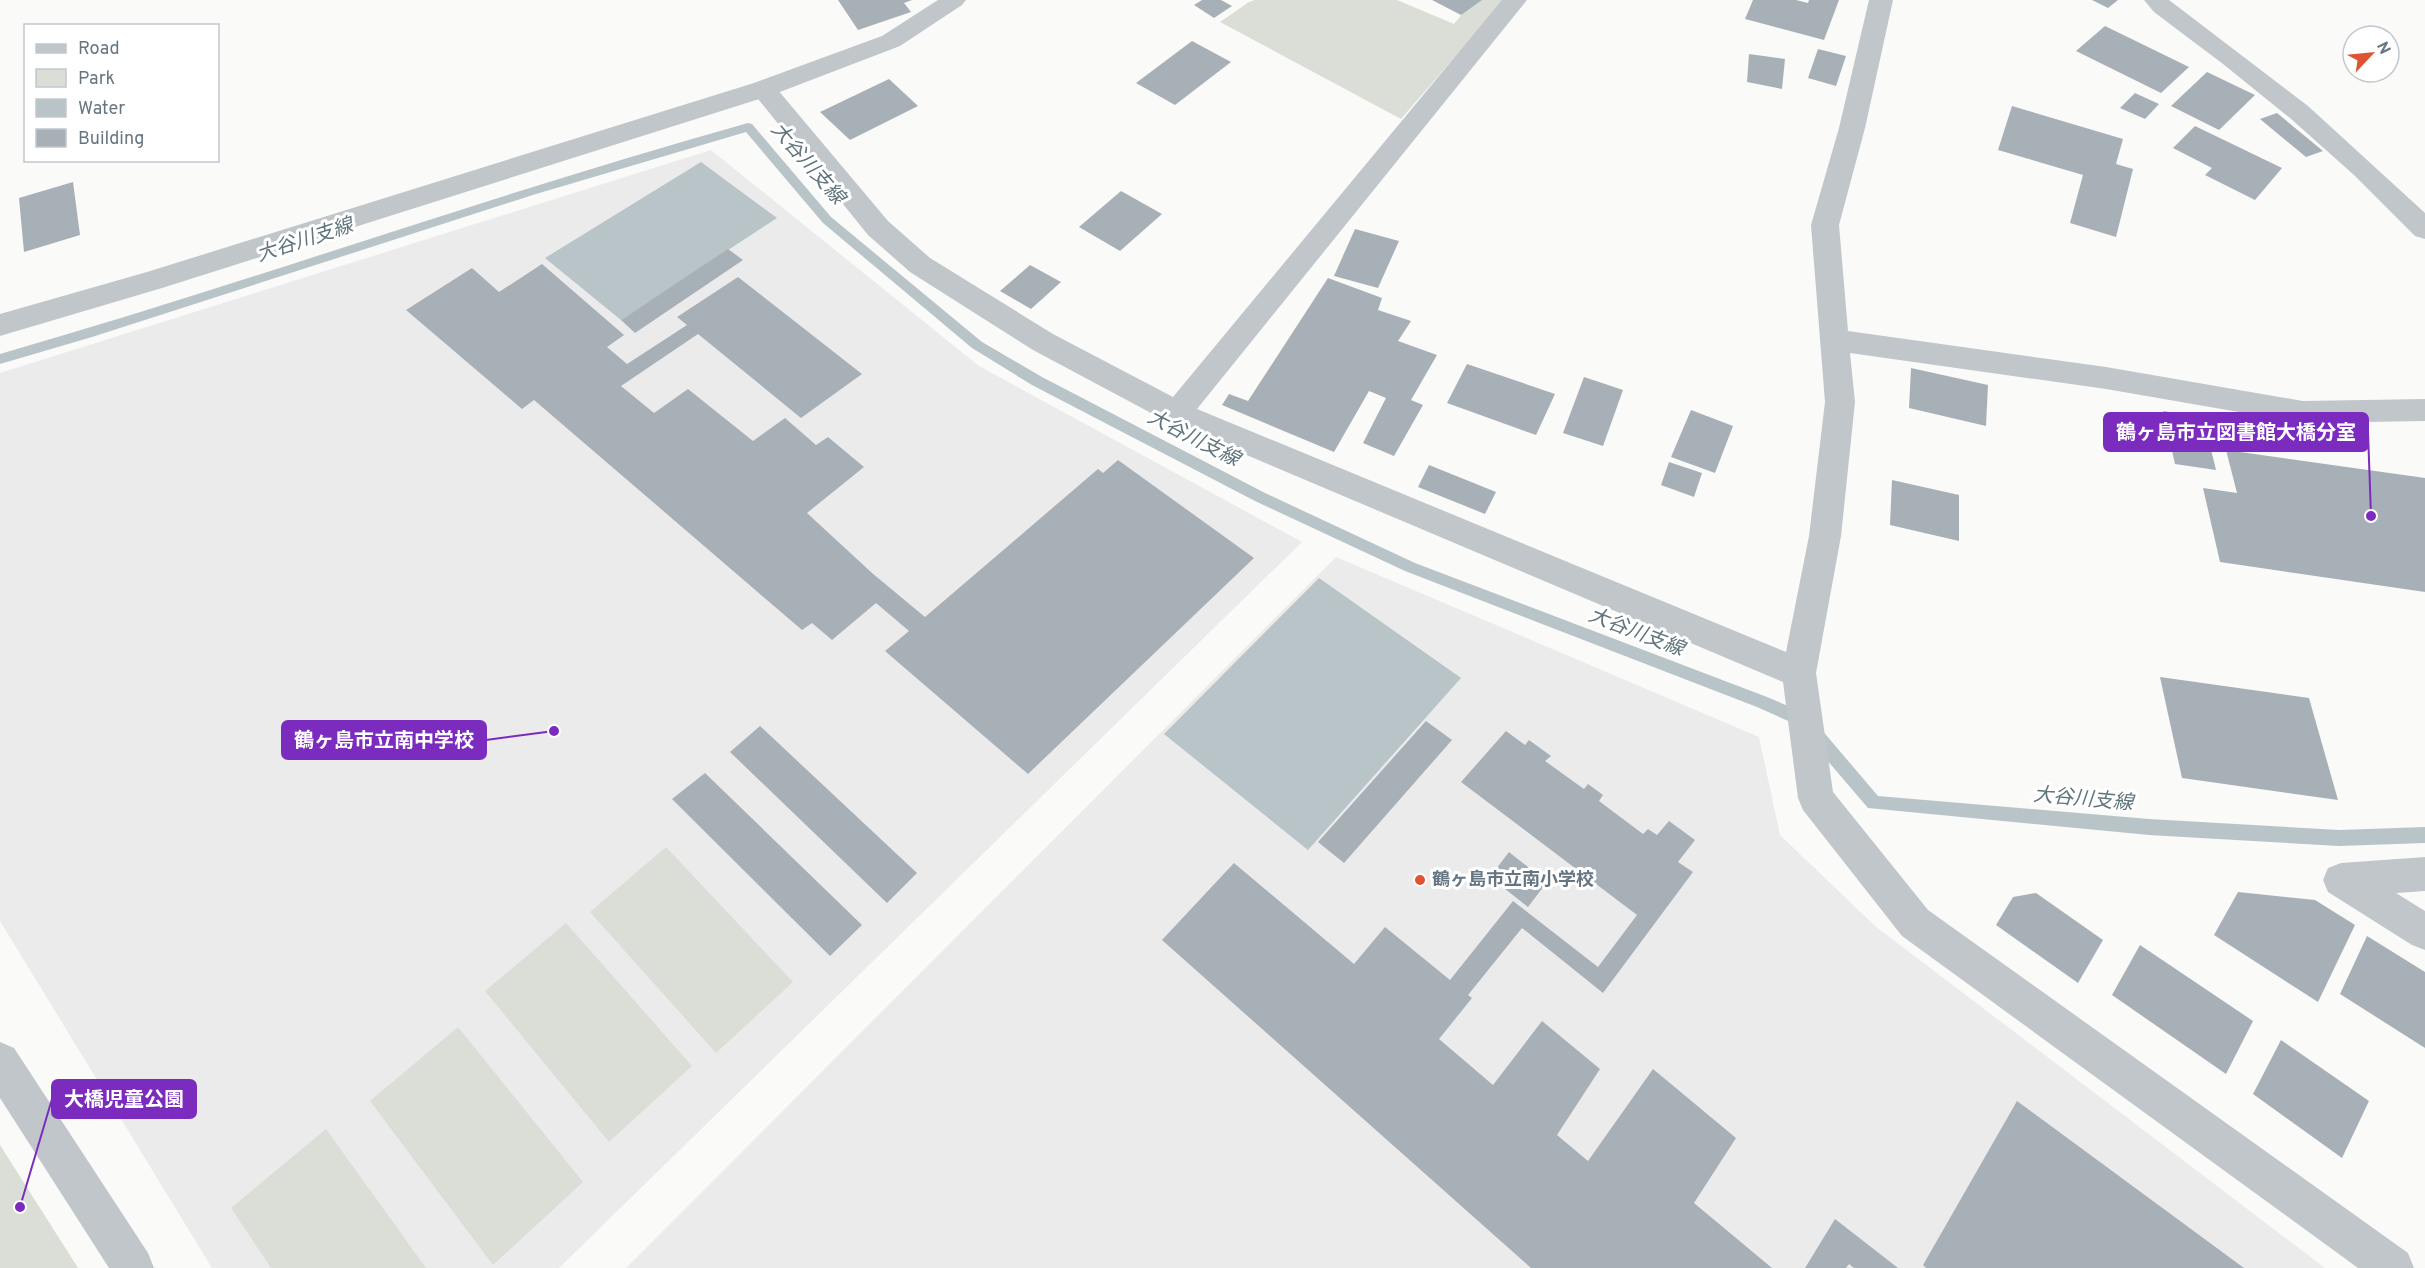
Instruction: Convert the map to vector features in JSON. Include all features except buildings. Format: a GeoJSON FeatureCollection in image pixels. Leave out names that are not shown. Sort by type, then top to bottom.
{"type":"FeatureCollection","features":[{"type":"Feature","properties":{"kind":"street"},"geometry":{"type":"LineString","coordinates":[[0,325],[152,281],[763,89],[891,41],[954,0]]}},
{"type":"Feature","properties":{"kind":"street"},"geometry":{"type":"LineString","coordinates":[[1178,413],[1515,0]]}},
{"type":"Feature","properties":{"kind":"street"},"geometry":{"type":"LineString","coordinates":[[1881,0],[1852,128],[1825,225],[1840,402],[1825,536],[1798,673],[1816,798],[1915,923],[2393,1268]]}},
{"type":"Feature","properties":{"kind":"street"},"geometry":{"type":"LineString","coordinates":[[2156,0],[2162,7],[2227,53],[2313,122],[2425,229]]}},
{"type":"Feature","properties":{"kind":"street"},"geometry":{"type":"LineString","coordinates":[[763,89],[878,228],[920,265],[1043,342],[1178,413],[1798,673]]}},
{"type":"Feature","properties":{"kind":"street"},"geometry":{"type":"LineString","coordinates":[[1833,340],[2106,378],[2303,412],[2425,410]]}},
{"type":"Feature","properties":{"kind":"street"},"geometry":{"type":"LineString","coordinates":[[2425,874],[2341,880],[2425,932]]}},
{"type":"Feature","properties":{"kind":"street"},"geometry":{"type":"LineString","coordinates":[[0,1062],[133,1268]]}},
{"type":"Feature","properties":{"kind":"shaded area"},"geometry":{"type":"Polygon","coordinates":[[[711,150],[979,366],[1302,542],[559,1268],[212,1268],[0,921],[0,373],[711,150]]]}},
{"type":"Feature","properties":{"kind":"shaded area","name":"鶴ヶ島市立南小学校"},"geometry":{"type":"Polygon","coordinates":[[[1336,557],[1759,737],[1780,835],[1875,926],[2325,1268],[626,1268],[1336,557]]]}},
{"type":"Feature","properties":{"kind":"green space"},"geometry":{"type":"Polygon","coordinates":[[[1255,0],[1397,0],[1454,24],[1473,0],[1504,0],[1401,119],[1220,22],[1255,0]]]}},
{"type":"Feature","properties":{"kind":"green space"},"geometry":{"type":"Polygon","coordinates":[[[666,847],[793,982],[716,1053],[590,912],[666,847]]]}},
{"type":"Feature","properties":{"kind":"green space"},"geometry":{"type":"Polygon","coordinates":[[[566,923],[692,1066],[609,1142],[485,991],[566,923]]]}},
{"type":"Feature","properties":{"kind":"green space"},"geometry":{"type":"Polygon","coordinates":[[[458,1027],[583,1182],[493,1265],[370,1101],[458,1027]]]}},
{"type":"Feature","properties":{"kind":"green space"},"geometry":{"type":"Polygon","coordinates":[[[326,1129],[426,1268],[271,1268],[231,1208],[326,1129]]]}},
{"type":"Feature","properties":{"kind":"green space"},"geometry":{"type":"Polygon","coordinates":[[[0,1145],[78,1268],[0,1268],[0,1145]]]}},
{"type":"Feature","properties":{"kind":"water"},"geometry":{"type":"Polygon","coordinates":[[[701,162],[777,218],[621,320],[545,258],[701,162]]]}},
{"type":"Feature","properties":{"kind":"water"},"geometry":{"type":"Polygon","coordinates":[[[1319,578],[1461,678],[1308,850],[1164,734],[1319,578]]]}},
{"type":"Feature","properties":{"kind":"waterway","name":"大谷川支線"},"geometry":{"type":"LineString","coordinates":[[0,359],[87,334],[532,191],[748,127],[827,220],[977,345],[1037,381],[1260,497],[1410,567],[1762,702],[1803,720],[1874,803],[2149,827],[2339,838],[2425,835]]}},
{"type":"Feature","properties":{"kind":"place","name":"鶴ヶ島市立図書館大橋分室"},"geometry":{"type":"Point","coordinates":[2371,516]}},
{"type":"Feature","properties":{"kind":"place","name":"鶴ヶ島市立南中学校"},"geometry":{"type":"Point","coordinates":[554,731]}},
{"type":"Feature","properties":{"kind":"place","name":"鶴ヶ島市立南小学校"},"geometry":{"type":"Point","coordinates":[1420,880]}},
{"type":"Feature","properties":{"kind":"place","name":"大橋児童公園"},"geometry":{"type":"Point","coordinates":[20,1207]}}]}
